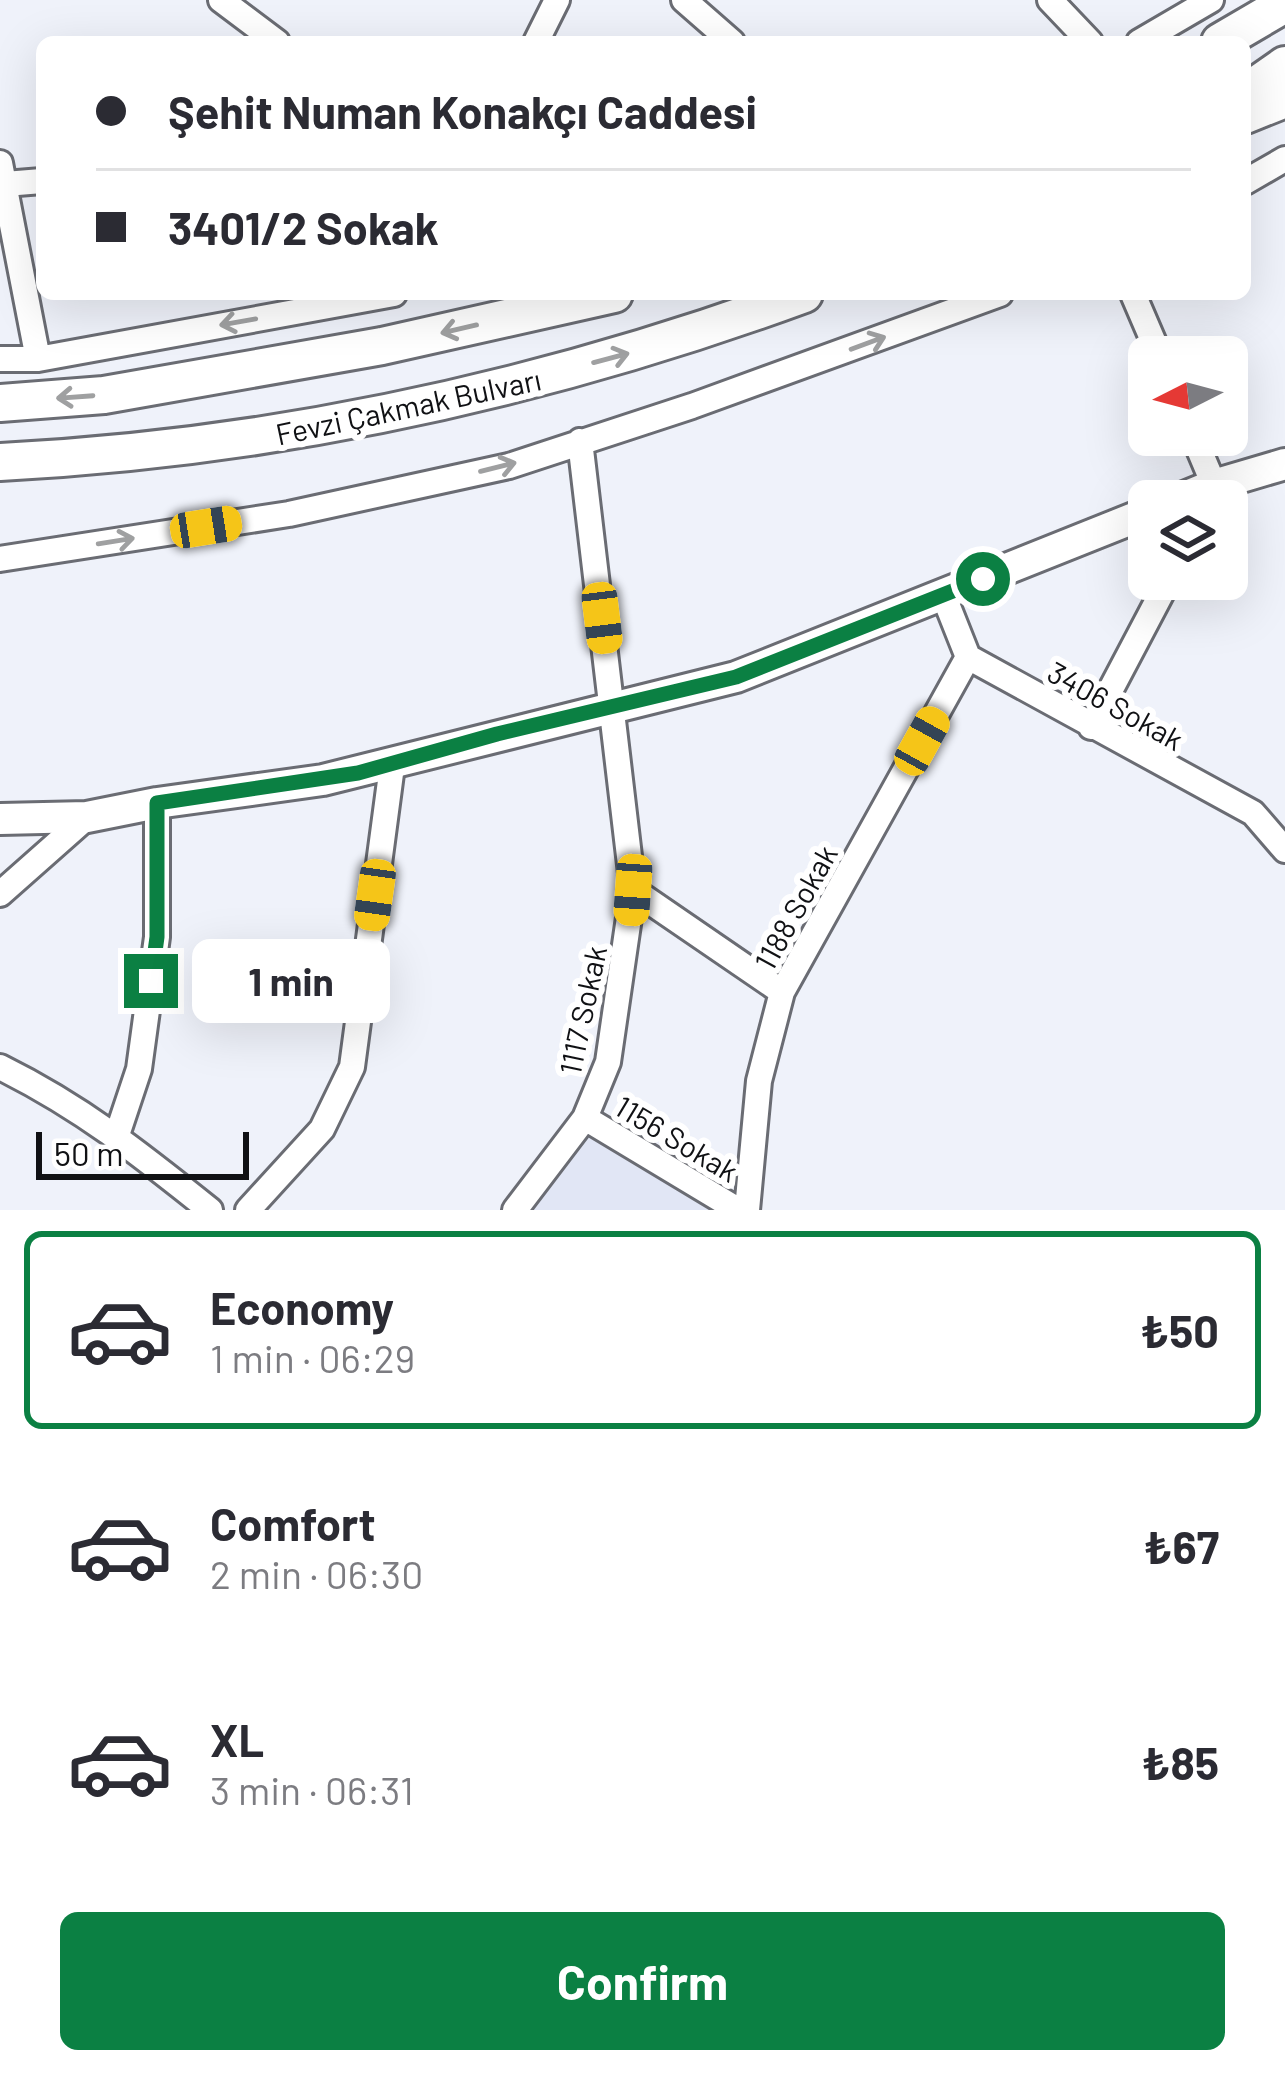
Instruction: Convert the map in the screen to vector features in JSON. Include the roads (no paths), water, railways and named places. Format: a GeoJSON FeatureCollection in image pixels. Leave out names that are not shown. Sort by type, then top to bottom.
{"type":"FeatureCollection","features":[{"type":"Feature","properties":{"kind":"main road"},"geometry":{"type":"LineString","coordinates":[[1222,36],[1252,0]]}},
{"type":"Feature","properties":{"kind":"main road"},"geometry":{"type":"LineString","coordinates":[[1228,36],[1285,4]]}},
{"type":"Feature","properties":{"kind":"main road"},"geometry":{"type":"LineString","coordinates":[[1251,89],[1285,65]]}},
{"type":"Feature","properties":{"kind":"main road"},"geometry":{"type":"LineString","coordinates":[[1251,113],[1285,100]]}},
{"type":"Feature","properties":{"kind":"main road"},"geometry":{"type":"LineString","coordinates":[[0,403],[104,395],[382,346],[587,300]]}},
{"type":"Feature","properties":{"kind":"main road","name":"Fevzi Çakmak Bulvarı"},"geometry":{"type":"LineString","coordinates":[[0,462],[265,437],[486,393],[682,339],[788,300]]}},
{"type":"Feature","properties":{"kind":"street"},"geometry":{"type":"LineString","coordinates":[[221,0],[269,36]]}},
{"type":"Feature","properties":{"kind":"street"},"geometry":{"type":"LineString","coordinates":[[539,36],[557,0]]}},
{"type":"Feature","properties":{"kind":"street"},"geometry":{"type":"LineString","coordinates":[[684,0],[725,36]]}},
{"type":"Feature","properties":{"kind":"street"},"geometry":{"type":"LineString","coordinates":[[1050,0],[1084,36]]}},
{"type":"Feature","properties":{"kind":"street"},"geometry":{"type":"LineString","coordinates":[[1149,36],[1211,0]]}},
{"type":"Feature","properties":{"kind":"street"},"geometry":{"type":"LineString","coordinates":[[1251,178],[1282,159]]}},
{"type":"Feature","properties":{"kind":"street"},"geometry":{"type":"LineString","coordinates":[[36,181],[3,173],[38,359]]}},
{"type":"Feature","properties":{"kind":"street"},"geometry":{"type":"LineString","coordinates":[[0,359],[38,359],[361,300]]}},
{"type":"Feature","properties":{"kind":"street"},"geometry":{"type":"LineString","coordinates":[[0,559],[289,514],[509,466],[692,406],[984,300]]}},
{"type":"Feature","properties":{"kind":"street"},"geometry":{"type":"LineString","coordinates":[[1136,300],[1151,336]]}},
{"type":"Feature","properties":{"kind":"street","name":"1117 Sokak"},"geometry":{"type":"LineString","coordinates":[[515,1210],[586,1118],[608,1061],[633,890],[580,441]]}},
{"type":"Feature","properties":{"kind":"street"},"geometry":{"type":"LineString","coordinates":[[1244,480],[1285,464]]}},
{"type":"Feature","properties":{"kind":"street"},"geometry":{"type":"LineString","coordinates":[[0,819],[87,817],[323,780],[736,677],[1128,520]]}},
{"type":"Feature","properties":{"kind":"street"},"geometry":{"type":"LineString","coordinates":[[943,594],[968,658]]}},
{"type":"Feature","properties":{"kind":"street"},"geometry":{"type":"LineString","coordinates":[[1091,727],[1158,600]]}},
{"type":"Feature","properties":{"kind":"street","name":"3406 Sokak"},"geometry":{"type":"LineString","coordinates":[[968,658],[1253,812],[1285,850]]}},
{"type":"Feature","properties":{"kind":"street","name":"1188 Sokak"},"geometry":{"type":"LineString","coordinates":[[743,1210],[759,1081],[782,992],[968,658]]}},
{"type":"Feature","properties":{"kind":"street"},"geometry":{"type":"LineString","coordinates":[[248,1210],[322,1129],[352,1067],[392,766]]}},
{"type":"Feature","properties":{"kind":"street"},"geometry":{"type":"LineString","coordinates":[[117,1135],[140,1070],[157,937],[157,803]]}},
{"type":"Feature","properties":{"kind":"street"},"geometry":{"type":"LineString","coordinates":[[0,894],[87,817]]}},
{"type":"Feature","properties":{"kind":"street"},"geometry":{"type":"LineString","coordinates":[[633,890],[782,992]]}},
{"type":"Feature","properties":{"kind":"street"},"geometry":{"type":"LineString","coordinates":[[0,1067],[60,1096],[210,1210]]}},
{"type":"Feature","properties":{"kind":"street","name":"1156 Sokak"},"geometry":{"type":"LineString","coordinates":[[586,1118],[743,1210]]}}]}
